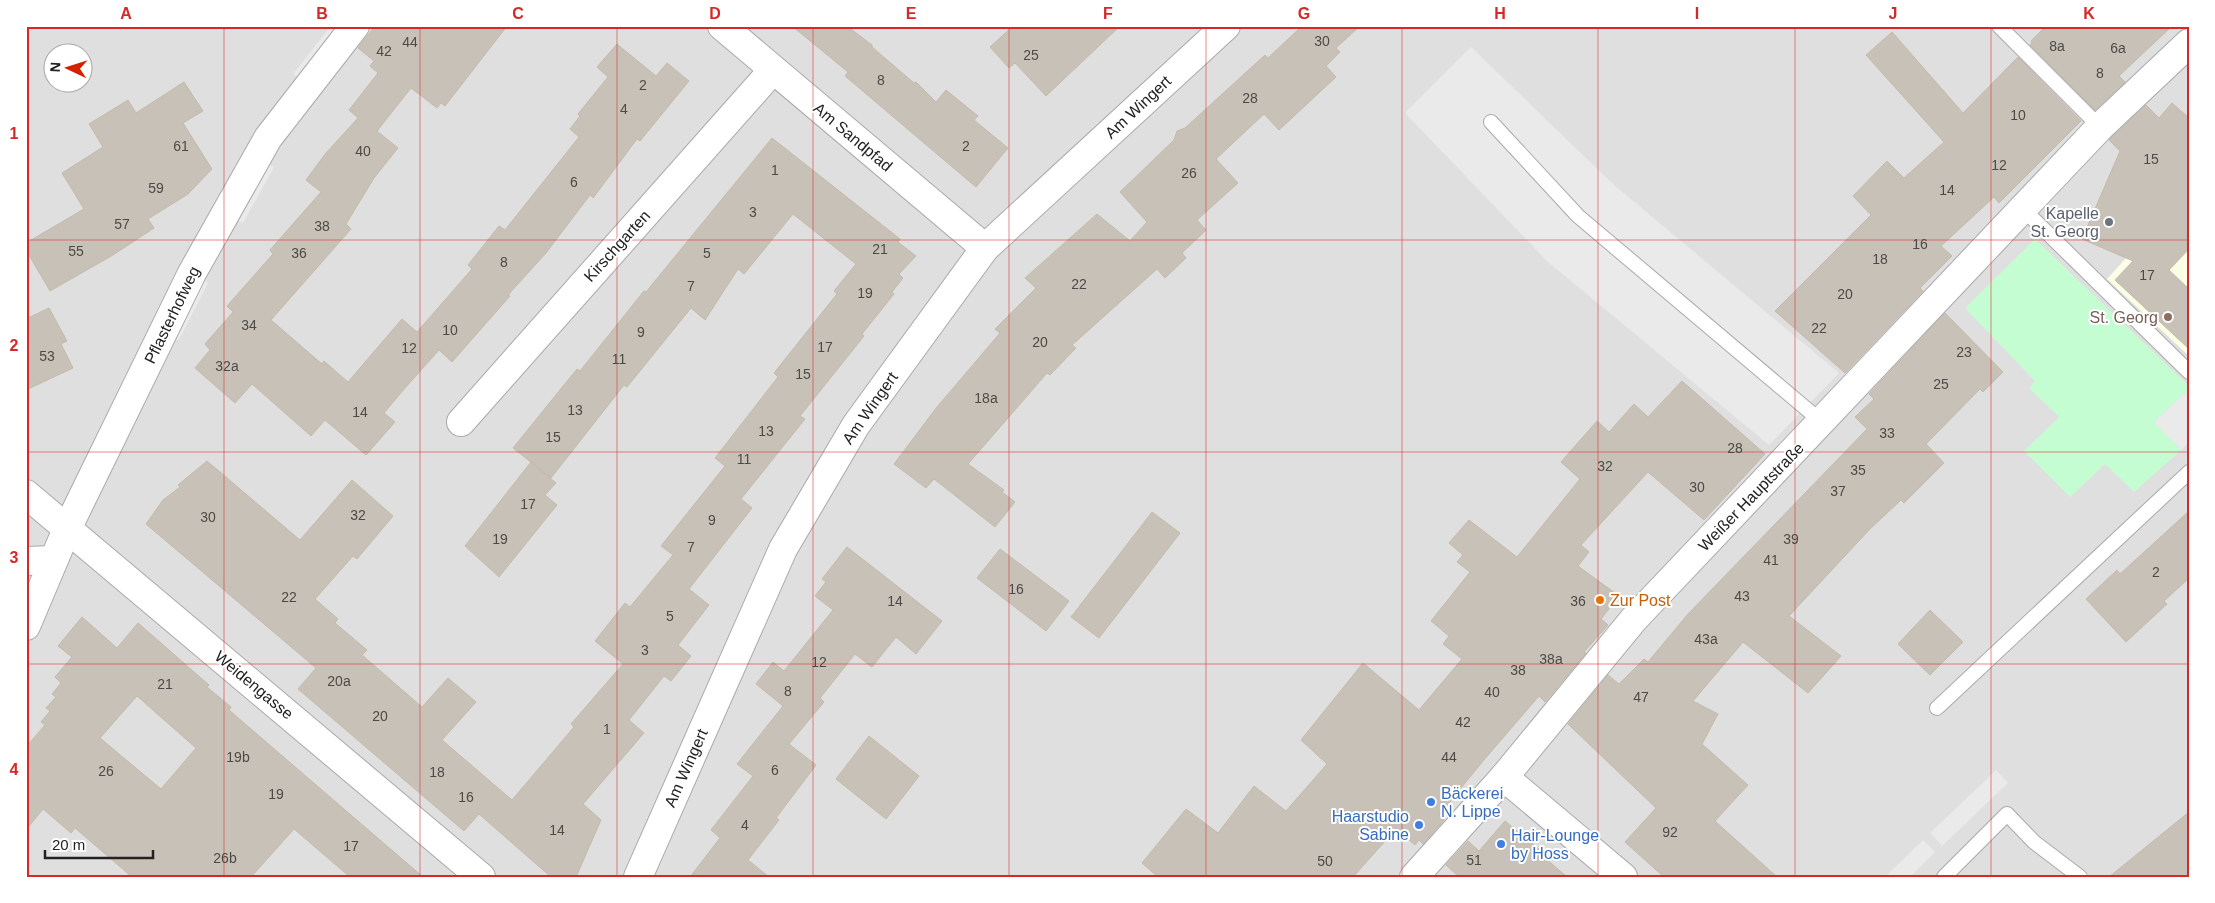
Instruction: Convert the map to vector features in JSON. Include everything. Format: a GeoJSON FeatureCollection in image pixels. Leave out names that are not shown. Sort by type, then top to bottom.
{"type":"FeatureCollection","features":[{"type":"Feature","properties":{"kind":"street","name":"Pflasterhofweg"},"geometry":{"type":"LineString","coordinates":[[26,626],[39,560],[67,529],[192,273],[268,138],[355,26]]}},
{"type":"Feature","properties":{"kind":"street","name":"Am Sandpfad"},"geometry":{"type":"LineString","coordinates":[[722,26],[985,248]]}},
{"type":"Feature","properties":{"kind":"street","name":"Am Wingert"},"geometry":{"type":"LineString","coordinates":[[638,877],[783,549],[856,425],[985,248],[1226,26]]}},
{"type":"Feature","properties":{"kind":"street","name":"Weißer Hauptstraße"},"geometry":{"type":"LineString","coordinates":[[1414,877],[1504,777],[1634,619],[2100,127],[2189,43]]}},
{"type":"Feature","properties":{"kind":"street","name":"Kirschgarten"},"geometry":{"type":"LineString","coordinates":[[461,422],[773,70]]}},
{"type":"Feature","properties":{"kind":"street","name":"Weidengasse"},"geometry":{"type":"LineString","coordinates":[[26,494],[481,877]]}},
{"type":"Feature","properties":{"kind":"street"},"geometry":{"type":"LineString","coordinates":[[1504,777],[1623,877]]}},
{"type":"Feature","properties":{"kind":"lane"},"geometry":{"type":"LineString","coordinates":[[1999,26],[2100,127]]}},
{"type":"Feature","properties":{"kind":"lane"},"geometry":{"type":"LineString","coordinates":[[1491,122],[1578,216],[1822,422]]}},
{"type":"Feature","properties":{"kind":"lane"},"geometry":{"type":"LineString","coordinates":[[2022,208],[2189,372]]}},
{"type":"Feature","properties":{"kind":"lane"},"geometry":{"type":"LineString","coordinates":[[1936,708],[2189,472]]}},
{"type":"Feature","properties":{"kind":"lane"},"geometry":{"type":"LineString","coordinates":[[1944,877],[2007,814],[2034,842],[2080,877]]}},
{"type":"Feature","properties":{"kind":"shaded area"},"geometry":{"type":"Polygon","coordinates":[[[26,26],[2189,26],[2189,877],[26,877],[26,26]]]}},
{"type":"Feature","properties":{"kind":"shaded area"},"geometry":{"type":"Polygon","coordinates":[[[331,26],[343,26],[302,80],[293,74],[331,26]]]}},
{"type":"Feature","properties":{"kind":"shaded area"},"geometry":{"type":"Polygon","coordinates":[[[1471,47],[1614,185],[1839,373],[1769,445],[1548,262],[1405,113],[1471,47]]]}},
{"type":"Feature","properties":{"kind":"shaded area"},"geometry":{"type":"Polygon","coordinates":[[[264,162],[274,167],[243,223],[233,218],[264,162]]]}},
{"type":"Feature","properties":{"kind":"shaded area","name":"St. Georg"},"geometry":{"type":"Polygon","coordinates":[[[2176,203],[2189,215],[2189,356],[2107,279],[2176,203]]]}},
{"type":"Feature","properties":{"kind":"shaded area"},"geometry":{"type":"Polygon","coordinates":[[[199,278],[208,283],[179,340],[169,335],[199,278]]]}},
{"type":"Feature","properties":{"kind":"shaded area"},"geometry":{"type":"Polygon","coordinates":[[[2189,389],[2189,442],[2181,450],[2154,422],[2189,389]]]}},
{"type":"Feature","properties":{"kind":"shaded area"},"geometry":{"type":"Polygon","coordinates":[[[1996,770],[2008,783],[1942,846],[1930,833],[1996,770]]]}},
{"type":"Feature","properties":{"kind":"shaded area"},"geometry":{"type":"Polygon","coordinates":[[[1923,840],[1935,852],[1910,877],[1885,877],[1923,840]]]}},
{"type":"Feature","properties":{"kind":"green space"},"geometry":{"type":"Polygon","coordinates":[[[2035,239],[2189,386],[2189,389],[2154,422],[2181,450],[2134,492],[2105,464],[2070,497],[2024,451],[2059,417],[2029,388],[2035,381],[1965,308],[2035,239]]]}},
{"type":"Feature","properties":{"kind":"building"},"geometry":{"type":"Polygon","coordinates":[[[375,26],[507,26],[445,106],[441,103],[437,108],[411,88],[377,131],[398,148],[374,178],[346,224],[351,229],[271,320],[322,364],[324,361],[348,382],[402,319],[417,332],[472,269],[468,265],[499,226],[505,230],[579,137],[570,129],[580,116],[578,114],[608,77],[597,67],[617,44],[656,76],[667,63],[689,81],[640,141],[637,139],[593,198],[590,195],[546,253],[452,362],[439,350],[405,388],[384,413],[395,422],[366,455],[325,420],[311,436],[252,384],[235,403],[195,368],[210,350],[205,344],[233,312],[227,306],[273,254],[270,250],[321,192],[306,180],[326,153],[358,118],[349,110],[378,73],[370,66],[374,61],[358,48],[375,26]]]}},
{"type":"Feature","properties":{"kind":"building"},"geometry":{"type":"Polygon","coordinates":[[[792,26],[847,26],[872,45],[914,83],[916,82],[936,102],[946,90],[978,116],[974,120],[1008,148],[976,187],[845,76],[848,72],[792,26]]]}},
{"type":"Feature","properties":{"kind":"building"},"geometry":{"type":"Polygon","coordinates":[[[1013,26],[1120,26],[1046,96],[1015,63],[1009,68],[990,47],[1013,26]]]}},
{"type":"Feature","properties":{"kind":"building"},"geometry":{"type":"Polygon","coordinates":[[[1302,26],[1360,26],[1336,48],[1340,52],[1326,66],[1336,77],[1279,130],[1264,114],[1216,159],[1238,183],[1197,220],[1206,230],[1182,253],[1186,258],[1165,278],[1157,269],[1072,345],[1076,348],[1050,375],[1047,373],[968,464],[1004,490],[1002,492],[1015,502],[995,527],[934,479],[926,488],[894,464],[937,407],[1000,333],[995,329],[1036,288],[1025,278],[1097,214],[1130,241],[1147,222],[1120,192],[1174,140],[1177,131],[1185,128],[1265,55],[1268,58],[1302,26]]]}},
{"type":"Feature","properties":{"kind":"building"},"geometry":{"type":"Polygon","coordinates":[[[2046,26],[2172,26],[2119,76],[2125,82],[2095,110],[2030,45],[2031,41],[2046,26]]]}},
{"type":"Feature","properties":{"kind":"building"},"geometry":{"type":"Polygon","coordinates":[[[1892,32],[1963,113],[2018,57],[2081,121],[1999,203],[1994,197],[1941,246],[1952,256],[1920,288],[1923,291],[1845,373],[1775,311],[1871,215],[1853,196],[1887,161],[1904,178],[1944,142],[1866,55],[1892,32]]]}},
{"type":"Feature","properties":{"kind":"building"},"geometry":{"type":"Polygon","coordinates":[[[184,82],[203,111],[183,123],[212,169],[188,194],[148,219],[154,228],[113,255],[50,291],[26,250],[26,243],[84,209],[62,173],[103,147],[89,124],[128,100],[136,113],[184,82]]]}},
{"type":"Feature","properties":{"kind":"building"},"geometry":{"type":"Polygon","coordinates":[[[2172,103],[2189,118],[2189,249],[2169,270],[2189,289],[2189,349],[2115,280],[2133,261],[2082,239],[2120,151],[2109,140],[2146,105],[2159,118],[2172,103]]]}},
{"type":"Feature","properties":{"kind":"building"},"geometry":{"type":"Polygon","coordinates":[[[772,138],[900,239],[898,242],[916,256],[899,274],[903,278],[892,292],[894,294],[862,334],[864,336],[800,416],[805,419],[741,499],[752,508],[689,589],[709,605],[678,645],[691,656],[671,681],[664,676],[629,720],[644,733],[583,804],[601,820],[576,877],[551,877],[479,814],[464,831],[298,689],[316,668],[146,524],[163,500],[180,487],[178,485],[207,461],[300,540],[352,480],[393,516],[357,559],[353,556],[315,599],[338,619],[335,623],[367,650],[362,655],[422,707],[448,678],[476,702],[442,740],[512,800],[574,727],[571,724],[623,664],[595,641],[625,603],[630,607],[673,555],[661,546],[725,466],[715,458],[778,377],[774,373],[837,294],[834,291],[856,264],[793,214],[744,274],[738,269],[705,320],[691,308],[627,387],[624,385],[551,478],[513,448],[577,369],[580,371],[772,138]]]}},
{"type":"Feature","properties":{"kind":"building"},"geometry":{"type":"Polygon","coordinates":[[[49,308],[67,341],[61,344],[73,368],[26,390],[26,319],[49,308]]]}},
{"type":"Feature","properties":{"kind":"building"},"geometry":{"type":"Polygon","coordinates":[[[1945,313],[2003,372],[1983,392],[1980,389],[1926,444],[1944,463],[1904,503],[1901,500],[1870,529],[1789,616],[1841,656],[1808,693],[1743,642],[1693,701],[1718,714],[1702,744],[1748,785],[1715,821],[1777,877],[1664,877],[1625,842],[1656,808],[1568,724],[1608,675],[1619,684],[1644,659],[1648,662],[1688,614],[1867,429],[1855,417],[1874,399],[1869,394],[1945,313]]]}},
{"type":"Feature","properties":{"kind":"building"},"geometry":{"type":"Polygon","coordinates":[[[1682,381],[1765,454],[1704,520],[1648,472],[1581,545],[1589,552],[1578,566],[1619,596],[1601,619],[1608,625],[1545,702],[1539,696],[1483,761],[1439,815],[1444,820],[1423,844],[1419,840],[1415,845],[1396,829],[1353,877],[1158,877],[1142,863],[1186,809],[1218,833],[1254,786],[1286,811],[1327,764],[1301,740],[1363,663],[1419,710],[1462,659],[1443,644],[1449,636],[1431,621],[1470,572],[1457,562],[1463,555],[1449,543],[1469,520],[1517,557],[1580,479],[1561,462],[1597,421],[1609,432],[1634,404],[1648,417],[1682,381]]]}},
{"type":"Feature","properties":{"kind":"building"},"geometry":{"type":"Polygon","coordinates":[[[531,462],[556,483],[545,495],[557,505],[499,577],[465,546],[531,462]]]}},
{"type":"Feature","properties":{"kind":"building"},"geometry":{"type":"Polygon","coordinates":[[[2189,511],[2189,578],[2164,601],[2167,604],[2126,642],[2086,599],[2117,570],[2120,574],[2189,511]]]}},
{"type":"Feature","properties":{"kind":"building"},"geometry":{"type":"Polygon","coordinates":[[[1152,512],[1180,533],[1099,638],[1071,617],[1152,512]]]}},
{"type":"Feature","properties":{"kind":"building"},"geometry":{"type":"Polygon","coordinates":[[[847,547],[942,621],[916,654],[896,637],[872,667],[855,654],[820,698],[824,702],[789,744],[816,765],[776,818],[779,820],[748,860],[769,877],[690,877],[720,838],[711,830],[753,776],[737,764],[783,706],[756,684],[773,662],[784,671],[833,610],[815,596],[826,582],[822,579],[847,547]]]}},
{"type":"Feature","properties":{"kind":"building"},"geometry":{"type":"Polygon","coordinates":[[[1000,549],[1069,601],[1046,631],[977,578],[1000,549]]]}},
{"type":"Feature","properties":{"kind":"building"},"geometry":{"type":"Polygon","coordinates":[[[1930,610],[1963,642],[1930,675],[1898,644],[1930,610]]]}},
{"type":"Feature","properties":{"kind":"building"},"geometry":{"type":"Polygon","coordinates":[[[82,617],[117,648],[138,623],[209,685],[207,687],[231,707],[229,710],[423,877],[350,877],[294,829],[251,877],[132,877],[75,828],[71,833],[43,809],[26,830],[26,747],[45,725],[41,722],[50,711],[46,708],[56,697],[52,694],[61,683],[55,677],[72,657],[58,646],[82,617]],[[137,696],[100,738],[161,789],[196,748],[137,696]]]}},
{"type":"Feature","properties":{"kind":"building"},"geometry":{"type":"Polygon","coordinates":[[[869,736],[919,776],[886,819],[836,779],[869,736]]]}},
{"type":"Feature","properties":{"kind":"building"},"geometry":{"type":"Polygon","coordinates":[[[2189,812],[2189,877],[2109,877],[2189,812]]]}},
{"type":"Feature","properties":{"kind":"building"},"geometry":{"type":"Polygon","coordinates":[[[1505,821],[1547,856],[1545,858],[1567,877],[1455,877],[1457,875],[1446,865],[1468,841],[1479,851],[1505,821]]]}},
{"type":"Feature","properties":{"kind":"place","name":"Kapelle St. Georg"},"geometry":{"type":"Point","coordinates":[2109,222]}},
{"type":"Feature","properties":{"kind":"place","name":"St. Georg"},"geometry":{"type":"Point","coordinates":[2168,317]}},
{"type":"Feature","properties":{"kind":"place","name":"Zur Post"},"geometry":{"type":"Point","coordinates":[1600,600]}},
{"type":"Feature","properties":{"kind":"place","name":"Bäckerei N. Lippe"},"geometry":{"type":"Point","coordinates":[1431,802]}},
{"type":"Feature","properties":{"kind":"place","name":"Haarstudio Sabine"},"geometry":{"type":"Point","coordinates":[1419,825]}},
{"type":"Feature","properties":{"kind":"place","name":"Hair-Lounge by Hoss"},"geometry":{"type":"Point","coordinates":[1501,844]}}]}
